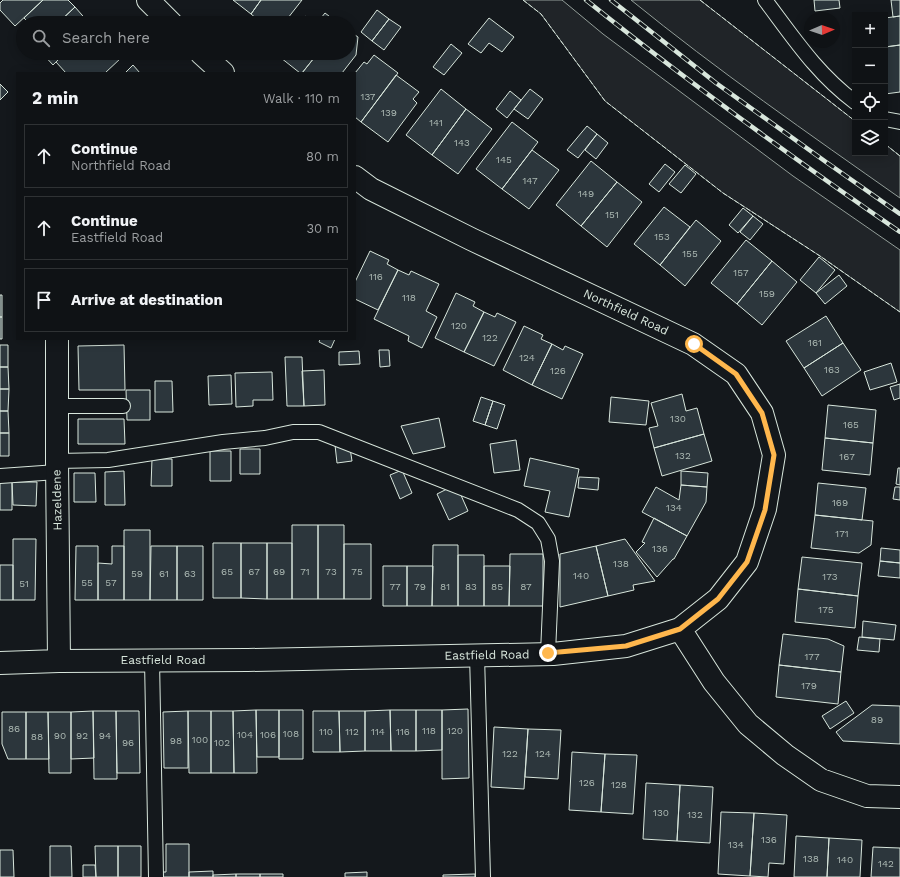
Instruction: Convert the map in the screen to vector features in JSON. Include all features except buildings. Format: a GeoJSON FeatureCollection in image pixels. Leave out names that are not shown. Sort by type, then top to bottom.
{"type":"FeatureCollection","features":[{"type":"Feature","properties":{"kind":"street"},"geometry":{"type":"LineString","coordinates":[[148,0],[164,16]]}},
{"type":"Feature","properties":{"kind":"street"},"geometry":{"type":"LineString","coordinates":[[209,60],[222,72]]}},
{"type":"Feature","properties":{"kind":"street","name":"Northfield Road"},"geometry":{"type":"LineString","coordinates":[[356,178],[371,189],[471,239],[694,344],[736,374],[762,413],[774,455],[765,510],[747,562],[718,599],[680,629]]}},
{"type":"Feature","properties":{"kind":"street","name":"Hazeldene"},"geometry":{"type":"LineString","coordinates":[[57,340],[59,661]]}},
{"type":"Feature","properties":{"kind":"street"},"geometry":{"type":"LineString","coordinates":[[680,629],[714,682],[748,724],[785,756],[821,780],[867,796],[900,797]]}},
{"type":"Feature","properties":{"kind":"street","name":"Eastfield Road"},"geometry":{"type":"LineString","coordinates":[[0,663],[59,661],[255,660],[548,653],[626,646],[680,629]]}},
{"type":"Feature","properties":{"kind":"lane"},"geometry":{"type":"LineString","coordinates":[[765,0],[811,62],[852,100]]}},
{"type":"Feature","properties":{"kind":"lane"},"geometry":{"type":"LineString","coordinates":[[888,120],[900,122]]}},
{"type":"Feature","properties":{"kind":"lane"},"geometry":{"type":"LineString","coordinates":[[57,406],[122,406]]}},
{"type":"Feature","properties":{"kind":"lane"},"geometry":{"type":"LineString","coordinates":[[0,476],[223,442],[264,438],[292,432],[319,432],[518,510],[538,523],[548,539],[552,561],[548,653]]}},
{"type":"Feature","properties":{"kind":"lane"},"geometry":{"type":"LineString","coordinates":[[477,655],[483,877]]}},
{"type":"Feature","properties":{"kind":"lane"},"geometry":{"type":"LineString","coordinates":[[152,660],[156,877]]}},
{"type":"Feature","properties":{"kind":"shaded area"},"geometry":{"type":"Polygon","coordinates":[[[523,0],[562,0],[603,34],[793,176],[900,250],[900,312],[820,256],[723,193],[605,101],[541,14],[523,0]]]}},
{"type":"Feature","properties":{"kind":"shaded area"},"geometry":{"type":"Polygon","coordinates":[[[631,0],[700,0],[852,119],[852,156],[888,156],[888,146],[900,156],[900,198],[730,77],[631,0]]]}},
{"type":"Feature","properties":{"kind":"railway"},"geometry":{"type":"LineString","coordinates":[[586,0],[741,119],[900,232]]}},
{"type":"Feature","properties":{"kind":"railway"},"geometry":{"type":"LineString","coordinates":[[611,0],[716,83],[900,214]]}},
{"type":"Feature","properties":{"kind":"fence"},"geometry":{"type":"LineString","coordinates":[[523,0],[541,14],[605,101],[723,193],[820,256],[900,312]]}},
{"type":"Feature","properties":{"kind":"fence"},"geometry":{"type":"LineString","coordinates":[[700,0],[854,120]]}},
{"type":"Feature","properties":{"kind":"fence"},"geometry":{"type":"LineString","coordinates":[[888,146],[900,156]]}},
{"type":"Feature","properties":{"kind":"route"},"geometry":{"type":"LineString","coordinates":[[548,653],[553,654],[626,646],[680,629],[718,599],[747,562],[765,510],[774,455],[762,413],[736,374],[694,344]]}}]}
